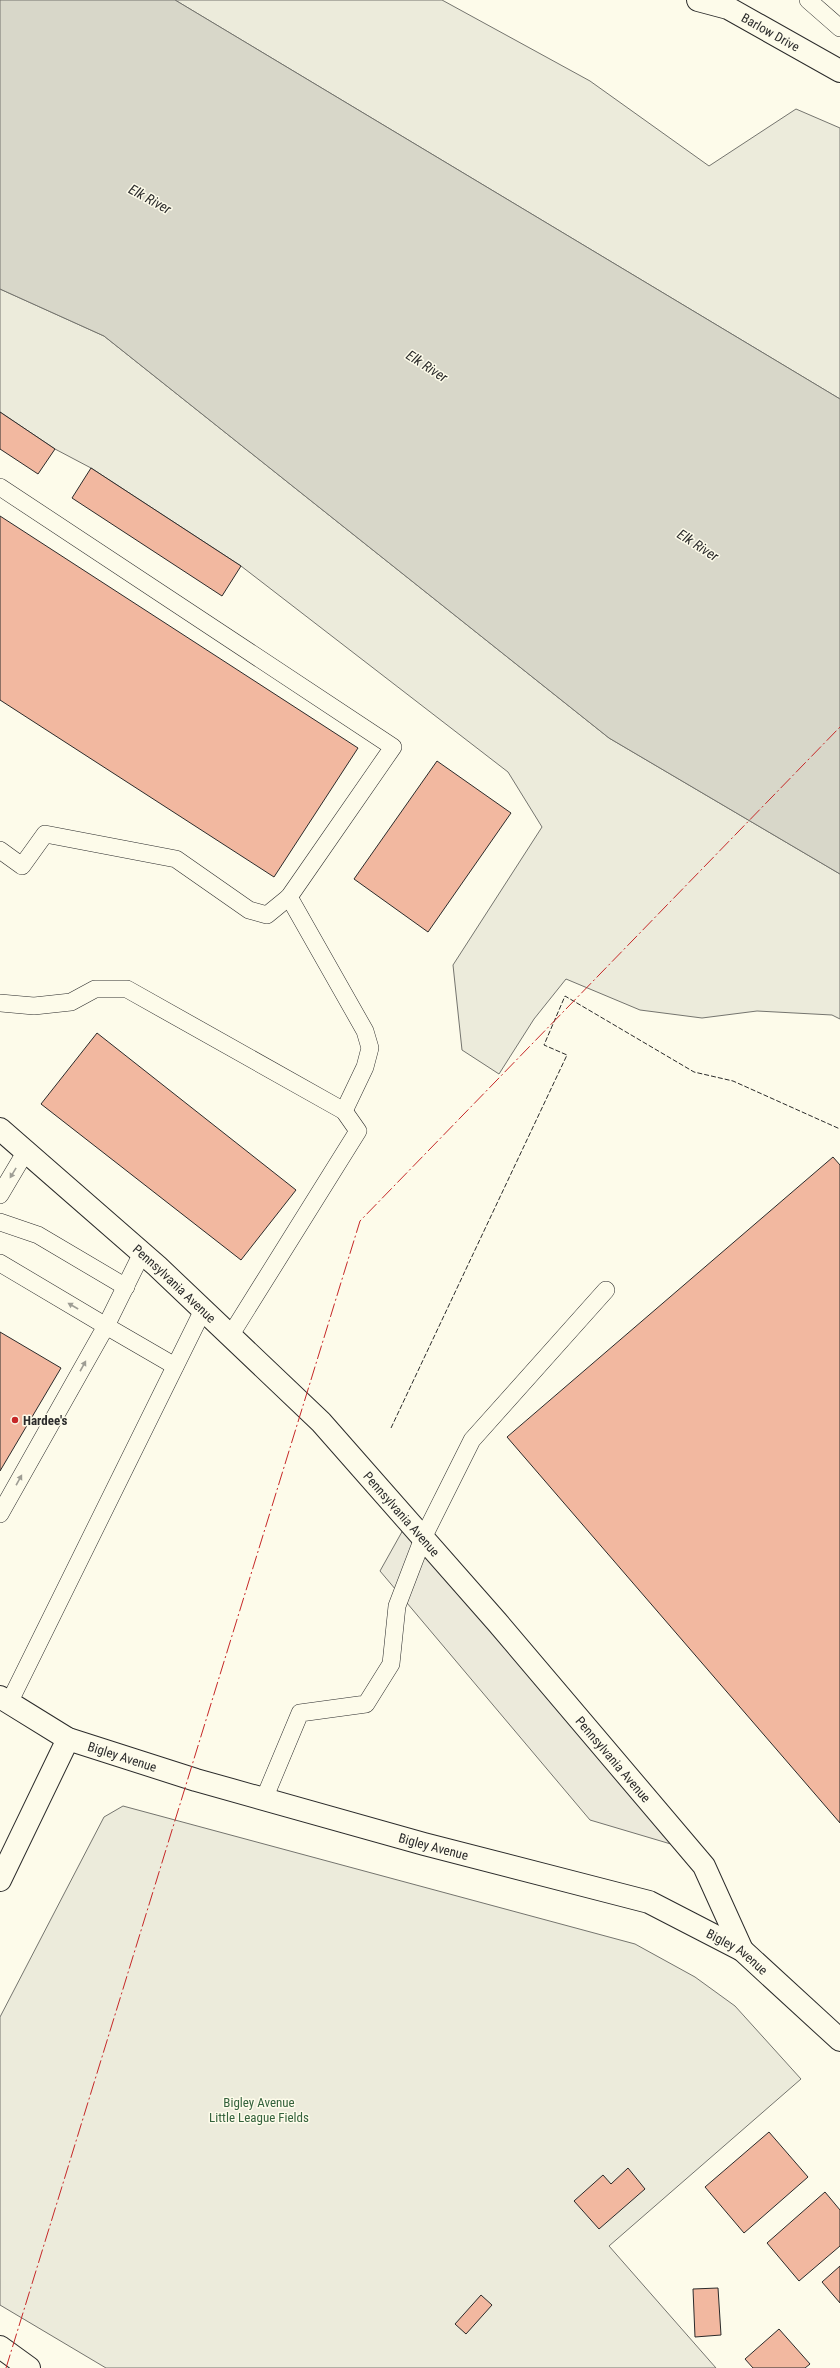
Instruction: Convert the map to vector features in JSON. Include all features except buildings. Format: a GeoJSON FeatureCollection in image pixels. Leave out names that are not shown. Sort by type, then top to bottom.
{"type":"FeatureCollection","features":[{"type":"Feature","properties":{"kind":"main road","name":"Barlow Drive"},"geometry":{"type":"LineString","coordinates":[[698,0],[728,8],[840,71]]}},
{"type":"Feature","properties":{"kind":"main road","name":"Pennsylvania Avenue"},"geometry":{"type":"LineString","coordinates":[[0,1129],[142,1253],[321,1422],[423,1538],[704,1866],[742,1950]]}},
{"type":"Feature","properties":{"kind":"main road","name":"Bigley Avenue"},"geometry":{"type":"LineString","coordinates":[[4,1700],[68,1739],[264,1799],[424,1844],[649,1902],[742,1950],[840,2040]]}},
{"type":"Feature","properties":{"kind":"main road"},"geometry":{"type":"LineString","coordinates":[[0,1880],[68,1739]]}},
{"type":"Feature","properties":{"kind":"main road"},"geometry":{"type":"LineString","coordinates":[[0,2348],[29,2368]]}},
{"type":"Feature","properties":{"kind":"lane"},"geometry":{"type":"LineString","coordinates":[[808,0],[840,28]]}},
{"type":"Feature","properties":{"kind":"lane"},"geometry":{"type":"LineString","coordinates":[[0,487],[393,747],[289,897],[268,915],[249,910],[176,859],[45,834],[22,866],[0,850]]}},
{"type":"Feature","properties":{"kind":"lane"},"geometry":{"type":"LineString","coordinates":[[289,897],[365,1031],[370,1048],[365,1067],[344,1110]]}},
{"type":"Feature","properties":{"kind":"lane"},"geometry":{"type":"LineString","coordinates":[[0,1003],[34,1006],[71,1002],[95,989],[127,989],[344,1110],[358,1131],[230,1336]]}},
{"type":"Feature","properties":{"kind":"lane"},"geometry":{"type":"LineString","coordinates":[[0,1195],[26,1151]]}},
{"type":"Feature","properties":{"kind":"lane"},"geometry":{"type":"LineString","coordinates":[[0,1222],[38,1235],[126,1287]]}},
{"type":"Feature","properties":{"kind":"lane"},"geometry":{"type":"LineString","coordinates":[[0,1514],[106,1326],[142,1253]]}},
{"type":"Feature","properties":{"kind":"lane"},"geometry":{"type":"LineString","coordinates":[[0,1263],[175,1366]]}},
{"type":"Feature","properties":{"kind":"lane"},"geometry":{"type":"LineString","coordinates":[[264,1799],[300,1713],[366,1704],[391,1664],[397,1606],[423,1538],[472,1440],[606,1290]]}},
{"type":"Feature","properties":{"kind":"lane"},"geometry":{"type":"LineString","coordinates":[[4,1700],[203,1310]]}},
{"type":"Feature","properties":{"kind":"green space"},"geometry":{"type":"Polygon","coordinates":[[[175,0],[442,0],[590,81],[709,166],[796,109],[840,128],[840,399],[175,0]]]}},
{"type":"Feature","properties":{"kind":"green space"},"geometry":{"type":"Polygon","coordinates":[[[0,289],[104,336],[609,738],[840,874],[840,1019],[832,1015],[757,1011],[702,1018],[640,1010],[566,979],[534,1019],[499,1074],[462,1050],[453,965],[542,827],[508,772],[241,566],[91,468],[55,449],[0,412],[0,289]]]}},
{"type":"Feature","properties":{"kind":"green space","name":"Bigley Avenue Little League Fields"},"geometry":{"type":"Polygon","coordinates":[[[123,1806],[635,1944],[695,1977],[735,2006],[801,2079],[609,2246],[716,2368],[106,2368],[0,2305],[0,2017],[104,1817],[123,1806]]]}},
{"type":"Feature","properties":{"kind":"shaded area"},"geometry":{"type":"Polygon","coordinates":[[[408,1521],[691,1850],[590,1820],[380,1571],[408,1521]]]}},
{"type":"Feature","properties":{"kind":"water","name":"Elk River"},"geometry":{"type":"Polygon","coordinates":[[[0,0],[175,0],[840,399],[840,874],[609,738],[104,336],[0,289],[0,0]]]}},
{"type":"Feature","properties":{"kind":"fence"},"geometry":{"type":"LineString","coordinates":[[391,1428],[567,1055],[544,1045],[565,996],[694,1072],[733,1081],[840,1129]]}},
{"type":"Feature","properties":{"kind":"power"},"geometry":{"type":"LineString","coordinates":[[6,2368],[360,1221],[840,727]]}},
{"type":"Feature","properties":{"kind":"place","name":"Hardee's"},"geometry":{"type":"Point","coordinates":[15,1420]}}]}
